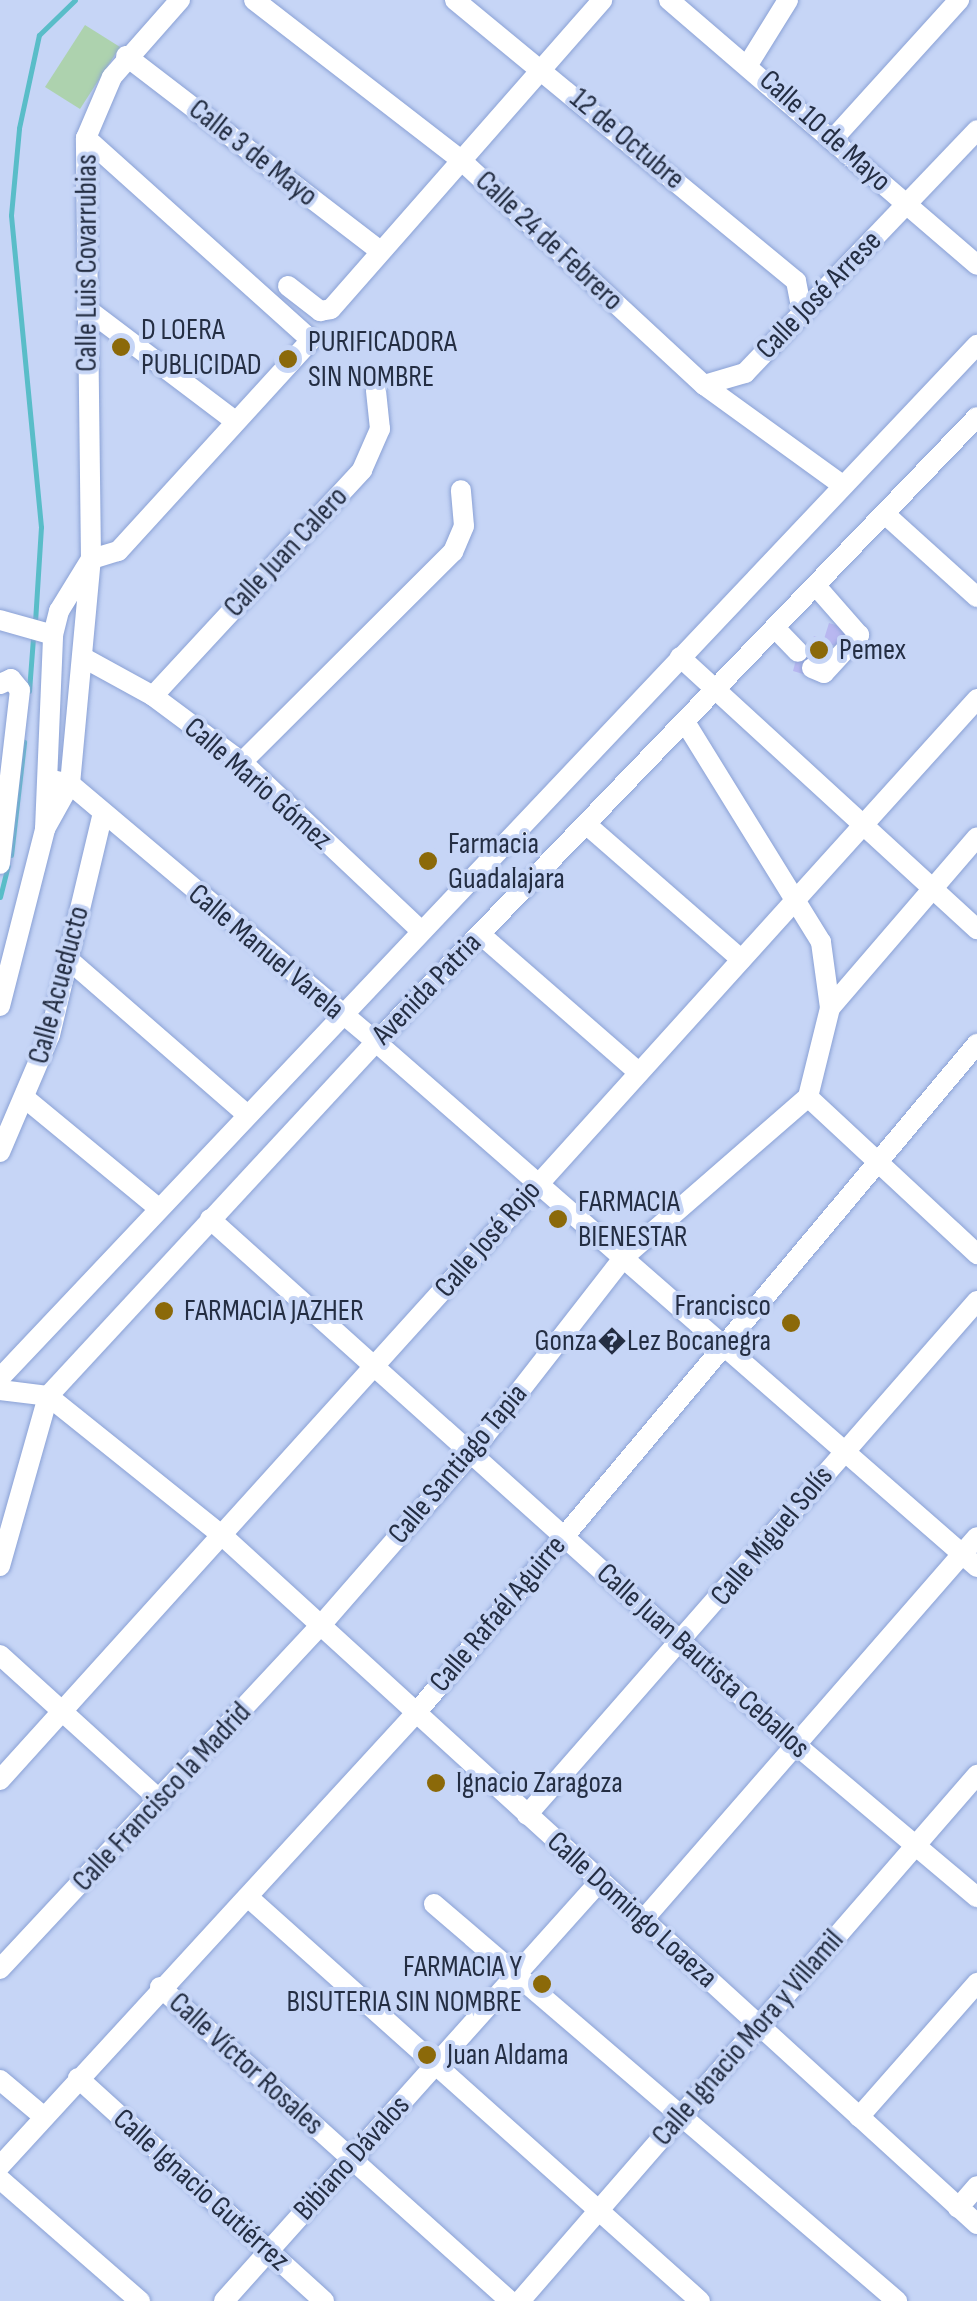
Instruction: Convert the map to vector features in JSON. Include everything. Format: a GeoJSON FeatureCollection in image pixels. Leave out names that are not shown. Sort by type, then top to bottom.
{"type":"FeatureCollection","features":[{"type":"Feature","properties":{"kind":"street","name":"Calle Luis Covarrubias"},"geometry":{"type":"LineString","coordinates":[[46,829],[70,784],[91,558],[86,138],[126,56],[180,0]]}},
{"type":"Feature","properties":{"kind":"street","name":"Calle 24 de Febrero"},"geometry":{"type":"LineString","coordinates":[[254,0],[462,161],[704,385],[842,485]]}},
{"type":"Feature","properties":{"kind":"street","name":"12 de Octubre"},"geometry":{"type":"LineString","coordinates":[[455,0],[796,281]]}},
{"type":"Feature","properties":{"kind":"street"},"geometry":{"type":"LineString","coordinates":[[288,286],[326,312],[545,71],[602,0]]}},
{"type":"Feature","properties":{"kind":"street","name":"Calle 10 de Mayo"},"geometry":{"type":"LineString","coordinates":[[669,0],[749,64],[977,266]]}},
{"type":"Feature","properties":{"kind":"street"},"geometry":{"type":"LineString","coordinates":[[749,64],[788,0]]}},
{"type":"Feature","properties":{"kind":"street"},"geometry":{"type":"LineString","coordinates":[[834,139],[959,0]]}},
{"type":"Feature","properties":{"kind":"street","name":"Calle 3 de Mayo"},"geometry":{"type":"LineString","coordinates":[[126,56],[380,250]]}},
{"type":"Feature","properties":{"kind":"street","name":"Calle José Arrese"},"geometry":{"type":"LineString","coordinates":[[704,385],[745,373],[977,130]]}},
{"type":"Feature","properties":{"kind":"street"},"geometry":{"type":"LineString","coordinates":[[86,138],[311,340],[118,550],[91,558]]}},
{"type":"Feature","properties":{"kind":"street"},"geometry":{"type":"LineString","coordinates":[[802,312],[796,281],[828,283]]}},
{"type":"Feature","properties":{"kind":"street"},"geometry":{"type":"LineString","coordinates":[[86,309],[234,422]]}},
{"type":"Feature","properties":{"kind":"street","name":"Avenida Patria"},"geometry":{"type":"LineString","coordinates":[[0,1378],[338,1014],[977,345]]}},
{"type":"Feature","properties":{"kind":"street","name":"Calle José Arrese"},"geometry":{"type":"LineString","coordinates":[[745,373],[745,416]]}},
{"type":"Feature","properties":{"kind":"street","name":"Calle Juan Calero"},"geometry":{"type":"LineString","coordinates":[[153,696],[362,470],[380,429],[376,390]]}},
{"type":"Feature","properties":{"kind":"street","name":"Avenida Patria"},"geometry":{"type":"LineString","coordinates":[[0,1566],[48,1396],[376,1042],[977,417]]}},
{"type":"Feature","properties":{"kind":"street"},"geometry":{"type":"LineString","coordinates":[[242,762],[453,552],[464,526],[461,490]]}},
{"type":"Feature","properties":{"kind":"street"},"geometry":{"type":"LineString","coordinates":[[885,514],[977,598]]}},
{"type":"Feature","properties":{"kind":"street","name":"Calle Luis Covarrubias"},"geometry":{"type":"LineString","coordinates":[[0,1006],[46,829],[47,633],[91,558]]}},
{"type":"Feature","properties":{"kind":"street"},"geometry":{"type":"LineString","coordinates":[[775,628],[805,660],[824,673],[858,635],[816,586]]}},
{"type":"Feature","properties":{"kind":"street"},"geometry":{"type":"LineString","coordinates":[[8,622],[47,633]]}},
{"type":"Feature","properties":{"kind":"street"},"geometry":{"type":"LineString","coordinates":[[680,657],[977,929]]}},
{"type":"Feature","properties":{"kind":"street","name":"Calle Mario Gómez"},"geometry":{"type":"LineString","coordinates":[[84,658],[153,696],[242,762],[420,929]]}},
{"type":"Feature","properties":{"kind":"street"},"geometry":{"type":"LineString","coordinates":[[0,864],[20,690],[6,682]]}},
{"type":"Feature","properties":{"kind":"street","name":"Calle José Rojo"},"geometry":{"type":"LineString","coordinates":[[0,1780],[225,1538],[537,1184],[977,698]]}},
{"type":"Feature","properties":{"kind":"street"},"geometry":{"type":"LineString","coordinates":[[685,722],[821,942],[830,1008],[808,1097],[977,1254]]}},
{"type":"Feature","properties":{"kind":"street","name":"Calle Manuel Varela"},"geometry":{"type":"LineString","coordinates":[[48,778],[70,784],[338,1014],[376,1042],[969,1561]]}},
{"type":"Feature","properties":{"kind":"street","name":"Calle Acueducto"},"geometry":{"type":"LineString","coordinates":[[0,1152],[26,1099],[68,960],[103,814]]}},
{"type":"Feature","properties":{"kind":"street"},"geometry":{"type":"LineString","coordinates":[[586,824],[741,959]]}},
{"type":"Feature","properties":{"kind":"street"},"geometry":{"type":"LineString","coordinates":[[830,1008],[977,837]]}},
{"type":"Feature","properties":{"kind":"street"},"geometry":{"type":"LineString","coordinates":[[480,934],[638,1072]]}},
{"type":"Feature","properties":{"kind":"street"},"geometry":{"type":"LineString","coordinates":[[68,960],[245,1114]]}},
{"type":"Feature","properties":{"kind":"street","name":"Calle Rafaél Aguirre"},"geometry":{"type":"LineString","coordinates":[[0,2166],[160,1987],[417,1712],[977,1044]]}},
{"type":"Feature","properties":{"kind":"street","name":"Calle Santiago Tapia"},"geometry":{"type":"LineString","coordinates":[[322,1624],[473,1452],[624,1257],[808,1097]]}},
{"type":"Feature","properties":{"kind":"street"},"geometry":{"type":"LineString","coordinates":[[26,1099],[157,1207]]}},
{"type":"Feature","properties":{"kind":"street","name":"Calle Juan Bautista Ceballos"},"geometry":{"type":"LineString","coordinates":[[210,1220],[795,1744],[914,1848],[977,1896]]}},
{"type":"Feature","properties":{"kind":"street","name":"Calle Miguel Solís"},"geometry":{"type":"LineString","coordinates":[[527,1815],[977,1301]]}},
{"type":"Feature","properties":{"kind":"street"},"geometry":{"type":"LineString","coordinates":[[0,1390],[48,1396]]}},
{"type":"Feature","properties":{"kind":"street","name":"Calle Domingo Loaeza"},"geometry":{"type":"LineString","coordinates":[[48,1396],[225,1538],[322,1624],[977,2224]]}},
{"type":"Feature","properties":{"kind":"street"},"geometry":{"type":"LineString","coordinates":[[643,1920],[795,1744],[969,1561],[977,1537]]}},
{"type":"Feature","properties":{"kind":"street","name":"Calle Francisco la Madrid"},"geometry":{"type":"LineString","coordinates":[[0,1969],[322,1624]]}},
{"type":"Feature","properties":{"kind":"street"},"geometry":{"type":"LineString","coordinates":[[0,1655],[160,1800]]}},
{"type":"Feature","properties":{"kind":"street","name":"Calle Ignacio Mora y Villamil"},"geometry":{"type":"LineString","coordinates":[[520,2301],[977,1775]]}},
{"type":"Feature","properties":{"kind":"street","name":"Bibiano Dávalos"},"geometry":{"type":"LineString","coordinates":[[224,2301],[600,1881]]}},
{"type":"Feature","properties":{"kind":"street"},"geometry":{"type":"LineString","coordinates":[[248,1897],[596,2213],[700,2301]]}},
{"type":"Feature","properties":{"kind":"street"},"geometry":{"type":"LineString","coordinates":[[434,1904],[678,2119],[897,2301]]}},
{"type":"Feature","properties":{"kind":"street"},"geometry":{"type":"LineString","coordinates":[[860,2117],[977,1983]]}},
{"type":"Feature","properties":{"kind":"street","name":"Calle Víctor Rosales"},"geometry":{"type":"LineString","coordinates":[[160,1987],[510,2301]]}},
{"type":"Feature","properties":{"kind":"street","name":"Calle Ignacio Gutiérrez"},"geometry":{"type":"LineString","coordinates":[[78,2078],[324,2301]]}},
{"type":"Feature","properties":{"kind":"street"},"geometry":{"type":"LineString","coordinates":[[0,2080],[44,2117]]}},
{"type":"Feature","properties":{"kind":"street"},"geometry":{"type":"LineString","coordinates":[[0,2179],[140,2301]]}},
{"type":"Feature","properties":{"kind":"street"},"geometry":{"type":"LineString","coordinates":[[958,2208],[977,2186]]}},
{"type":"Feature","properties":{"kind":"green space"},"geometry":{"type":"Polygon","coordinates":[[[85,25],[120,47],[80,109],[45,87],[85,25]]]}},
{"type":"Feature","properties":{"kind":"building","name":"Pemex"},"geometry":{"type":"Polygon","coordinates":[[[829,623],[846,628],[840,647],[831,645],[825,662],[810,676],[793,671],[798,652],[808,655],[814,636],[824,639],[829,623]]]}},
{"type":"Feature","properties":{"kind":"waterway"},"geometry":{"type":"LineString","coordinates":[[35,622],[41,527],[11,215],[19,128],[39,35],[75,0]]}},
{"type":"Feature","properties":{"kind":"waterway"},"geometry":{"type":"LineString","coordinates":[[29,691],[33,638]]}},
{"type":"Feature","properties":{"kind":"waterway"},"geometry":{"type":"LineString","coordinates":[[11,855],[24,742]]}},
{"type":"Feature","properties":{"kind":"waterway"},"geometry":{"type":"LineString","coordinates":[[0,897],[8,866]]}},
{"type":"Feature","properties":{"kind":"place","name":"D LOERA PUBLICIDAD"},"geometry":{"type":"Point","coordinates":[121,347]}},
{"type":"Feature","properties":{"kind":"place","name":"PURIFICADORA SIN NOMBRE"},"geometry":{"type":"Point","coordinates":[288,359]}},
{"type":"Feature","properties":{"kind":"place","name":"Pemex"},"geometry":{"type":"Point","coordinates":[819,650]}},
{"type":"Feature","properties":{"kind":"place","name":"Farmacia Guadalajara"},"geometry":{"type":"Point","coordinates":[428,861]}},
{"type":"Feature","properties":{"kind":"place","name":"FARMACIA BIENESTAR"},"geometry":{"type":"Point","coordinates":[558,1219]}},
{"type":"Feature","properties":{"kind":"place","name":"FARMACIA JAZHER"},"geometry":{"type":"Point","coordinates":[164,1311]}},
{"type":"Feature","properties":{"kind":"place","name":"Francisco Gonza�Lez Bocanegra"},"geometry":{"type":"Point","coordinates":[791,1323]}},
{"type":"Feature","properties":{"kind":"place","name":"Ignacio Zaragoza"},"geometry":{"type":"Point","coordinates":[436,1783]}},
{"type":"Feature","properties":{"kind":"place","name":"FARMACIA Y BISUTERIA SIN NOMBRE"},"geometry":{"type":"Point","coordinates":[542,1984]}},
{"type":"Feature","properties":{"kind":"place","name":"Juan Aldama"},"geometry":{"type":"Point","coordinates":[427,2055]}}]}
